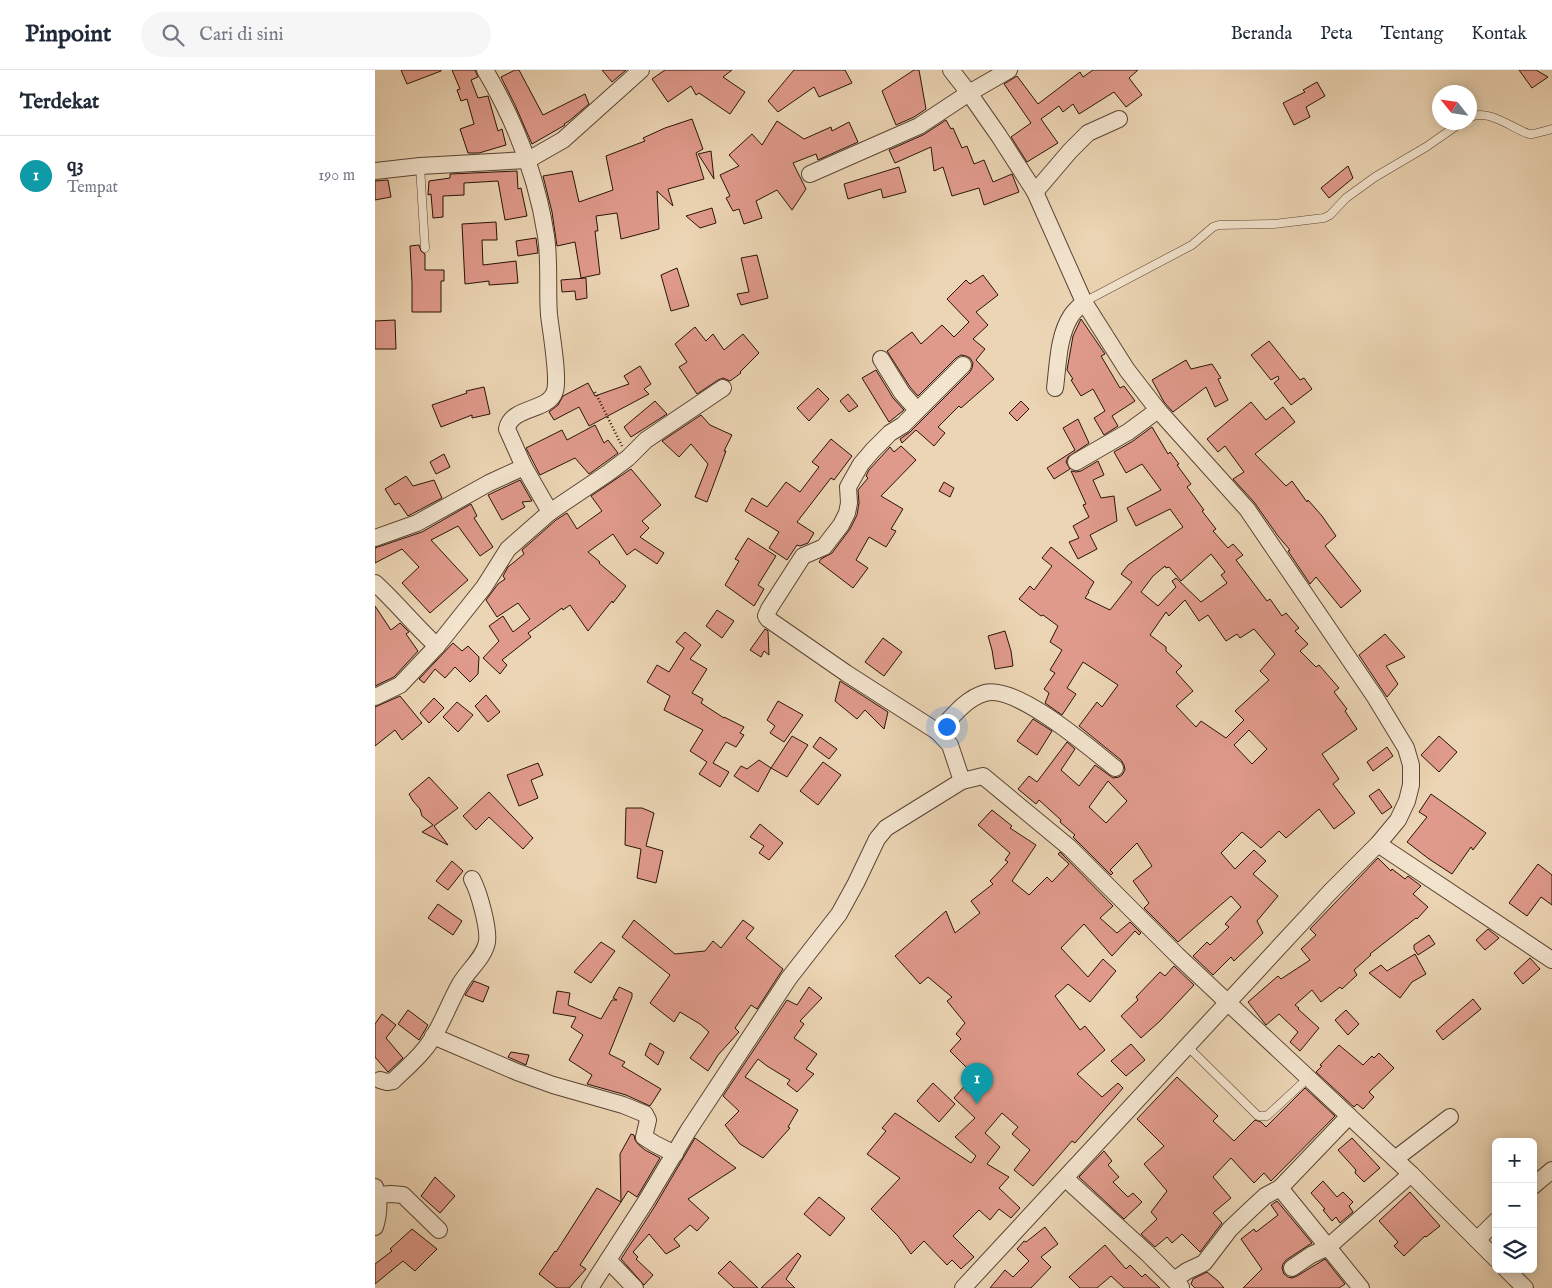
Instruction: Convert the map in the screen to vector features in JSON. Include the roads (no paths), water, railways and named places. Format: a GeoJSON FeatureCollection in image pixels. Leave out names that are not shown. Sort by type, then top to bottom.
{"type":"FeatureCollection","features":[{"type":"Feature","properties":{"kind":"street"},"geometry":{"type":"LineString","coordinates":[[485,70],[514,126],[527,160],[538,193],[546,236],[549,268],[549,310],[556,383],[555,392],[550,399],[521,413],[508,424],[507,432],[524,467],[551,512]]}},
{"type":"Feature","properties":{"kind":"street"},"geometry":{"type":"LineString","coordinates":[[375,171],[420,166],[527,160],[563,140],[641,70]]}},
{"type":"Feature","properties":{"kind":"street"},"geometry":{"type":"LineString","coordinates":[[951,70],[969,93],[1035,192],[1084,302],[1127,370],[1158,410],[1247,509],[1375,697],[1407,748],[1411,765],[1411,785],[1407,801],[1398,820],[1378,844],[1331,891],[1227,1002],[1066,1179],[963,1288]]}},
{"type":"Feature","properties":{"kind":"street"},"geometry":{"type":"LineString","coordinates":[[810,174],[919,126],[969,93],[1009,70]]}},
{"type":"Feature","properties":{"kind":"street"},"geometry":{"type":"LineString","coordinates":[[1035,192],[1069,151],[1087,133],[1119,119]]}},
{"type":"Feature","properties":{"kind":"street"},"geometry":{"type":"LineString","coordinates":[[1055,388],[1066,326],[1071,316],[1084,302]]}},
{"type":"Feature","properties":{"kind":"street"},"geometry":{"type":"LineString","coordinates":[[881,359],[902,393],[917,410]]}},
{"type":"Feature","properties":{"kind":"street"},"geometry":{"type":"LineString","coordinates":[[962,781],[950,745],[938,732],[846,673],[766,616],[803,556],[824,546],[841,525],[847,513],[849,503],[848,487],[861,464],[890,433],[903,425],[963,365]]}},
{"type":"Feature","properties":{"kind":"street"},"geometry":{"type":"LineString","coordinates":[[375,698],[400,685],[437,646],[484,587],[508,549],[551,512],[628,458],[645,440],[723,388]]}},
{"type":"Feature","properties":{"kind":"street"},"geometry":{"type":"LineString","coordinates":[[1076,462],[1128,432],[1158,410]]}},
{"type":"Feature","properties":{"kind":"street"},"geometry":{"type":"LineString","coordinates":[[375,538],[417,523],[524,467]]}},
{"type":"Feature","properties":{"kind":"street"},"geometry":{"type":"LineString","coordinates":[[375,584],[437,646]]}},
{"type":"Feature","properties":{"kind":"street"},"geometry":{"type":"LineString","coordinates":[[938,732],[971,700],[983,693],[1002,692],[1033,707],[1088,746],[1115,768]]}},
{"type":"Feature","properties":{"kind":"street"},"geometry":{"type":"LineString","coordinates":[[590,1288],[789,978],[839,914],[857,883],[877,839],[886,828],[962,781],[989,781],[1070,848],[1132,911],[1411,1174],[1492,1255]]}},
{"type":"Feature","properties":{"kind":"street"},"geometry":{"type":"LineString","coordinates":[[1378,844],[1552,960]]}},
{"type":"Feature","properties":{"kind":"street"},"geometry":{"type":"LineString","coordinates":[[377,1079],[387,1082],[393,1081],[423,1051],[461,983],[485,947],[487,940],[485,924],[478,891],[472,879]]}},
{"type":"Feature","properties":{"kind":"street"},"geometry":{"type":"LineString","coordinates":[[433,1036],[517,1072],[623,1105],[645,1114],[649,1120],[644,1136],[675,1154]]}},
{"type":"Feature","properties":{"kind":"street"},"geometry":{"type":"LineString","coordinates":[[1066,1179],[1178,1284],[1187,1271],[1204,1264],[1230,1229],[1265,1196],[1280,1188],[1349,1116]]}},
{"type":"Feature","properties":{"kind":"street"},"geometry":{"type":"LineString","coordinates":[[1395,1159],[1450,1116]]}},
{"type":"Feature","properties":{"kind":"street"},"geometry":{"type":"LineString","coordinates":[[1537,1183],[1552,1170]]}},
{"type":"Feature","properties":{"kind":"street"},"geometry":{"type":"LineString","coordinates":[[1293,1268],[1311,1255],[1328,1247],[1411,1174]]}},
{"type":"Feature","properties":{"kind":"street"},"geometry":{"type":"LineString","coordinates":[[1280,1188],[1361,1288]]}},
{"type":"Feature","properties":{"kind":"street"},"geometry":{"type":"LineString","coordinates":[[375,1227],[378,1213],[376,1191],[403,1196],[439,1230]]}},
{"type":"Feature","properties":{"kind":"street"},"geometry":{"type":"LineString","coordinates":[[1477,1240],[1492,1225]]}},
{"type":"Feature","properties":{"kind":"street"},"geometry":{"type":"LineString","coordinates":[[608,1260],[635,1288]]}},
{"type":"Feature","properties":{"kind":"street"},"geometry":{"type":"LineString","coordinates":[[1510,1273],[1525,1288]]}},
{"type":"Feature","properties":{"kind":"lane"},"geometry":{"type":"LineString","coordinates":[[1477,115],[1497,119],[1529,134],[1552,129]]}},
{"type":"Feature","properties":{"kind":"lane"},"geometry":{"type":"LineString","coordinates":[[1084,302],[1193,245],[1213,226],[1274,224],[1324,218],[1330,215],[1346,198],[1375,177],[1450,130]]}},
{"type":"Feature","properties":{"kind":"lane"},"geometry":{"type":"LineString","coordinates":[[420,166],[425,248]]}},
{"type":"Feature","properties":{"kind":"lane"},"geometry":{"type":"LineString","coordinates":[[1187,1046],[1258,1116],[1267,1116],[1308,1078]]}},
{"type":"Feature","properties":{"kind":"place","name":"q3"},"geometry":{"type":"Point","coordinates":[977,1104]}}]}
